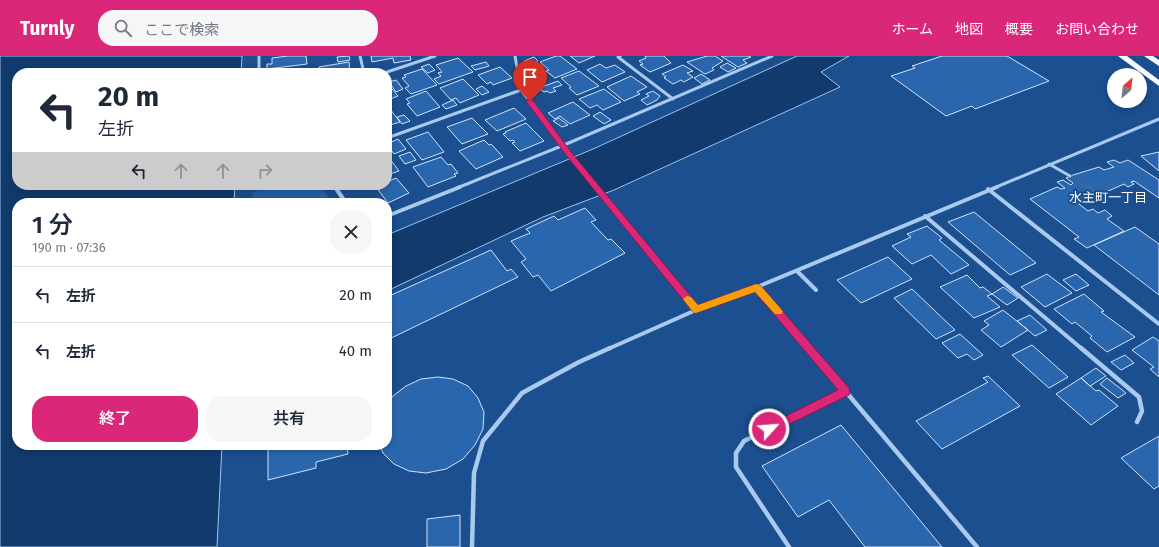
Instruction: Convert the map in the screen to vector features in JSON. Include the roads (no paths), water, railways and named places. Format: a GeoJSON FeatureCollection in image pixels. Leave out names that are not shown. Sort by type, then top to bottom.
{"type":"FeatureCollection","features":[{"type":"Feature","properties":{"kind":"highway"},"geometry":{"type":"LineString","coordinates":[[1122,56],[1159,84]]}},
{"type":"Feature","properties":{"kind":"highway"},"geometry":{"type":"LineString","coordinates":[[1148,56],[1159,64]]}},
{"type":"Feature","properties":{"kind":"street"},"geometry":{"type":"LineString","coordinates":[[259,56],[259,68]]}},
{"type":"Feature","properties":{"kind":"street"},"geometry":{"type":"LineString","coordinates":[[360,56],[363,68]]}},
{"type":"Feature","properties":{"kind":"street"},"geometry":{"type":"LineString","coordinates":[[392,70],[435,56]]}},
{"type":"Feature","properties":{"kind":"street"},"geometry":{"type":"LineString","coordinates":[[515,56],[521,90],[564,145],[569,154],[696,310]]}},
{"type":"Feature","properties":{"kind":"street"},"geometry":{"type":"LineString","coordinates":[[620,56],[618,57],[673,99]]}},
{"type":"Feature","properties":{"kind":"street"},"geometry":{"type":"LineString","coordinates":[[392,214],[564,145],[772,56]]}},
{"type":"Feature","properties":{"kind":"street"},"geometry":{"type":"LineString","coordinates":[[392,136],[521,90]]}},
{"type":"Feature","properties":{"kind":"street"},"geometry":{"type":"LineString","coordinates":[[472,547],[474,473],[483,441],[522,393],[579,362],[696,310],[756,288],[988,189],[1159,119]]}},
{"type":"Feature","properties":{"kind":"street"},"geometry":{"type":"LineString","coordinates":[[1049,164],[1070,176]]}},
{"type":"Feature","properties":{"kind":"street"},"geometry":{"type":"LineString","coordinates":[[988,189],[1159,324]]}},
{"type":"Feature","properties":{"kind":"street"},"geometry":{"type":"LineString","coordinates":[[925,216],[1139,397],[1142,411],[1137,422]]}},
{"type":"Feature","properties":{"kind":"street"},"geometry":{"type":"LineString","coordinates":[[796,271],[816,290]]}},
{"type":"Feature","properties":{"kind":"street"},"geometry":{"type":"LineString","coordinates":[[756,288],[977,547]]}},
{"type":"Feature","properties":{"kind":"street"},"geometry":{"type":"LineString","coordinates":[[790,547],[736,467],[735,460],[737,448],[744,441],[845,392]]}},
{"type":"Feature","properties":{"kind":"tunnel"},"geometry":{"type":"LineString","coordinates":[[1070,176],[1088,188]]}},
{"type":"Feature","properties":{"kind":"tunnel"},"geometry":{"type":"LineString","coordinates":[[1087,187],[1099,195]]}},
{"type":"Feature","properties":{"kind":"district","name":"水主町一丁目"},"geometry":{"type":"Point","coordinates":[1108,197]}}]}
